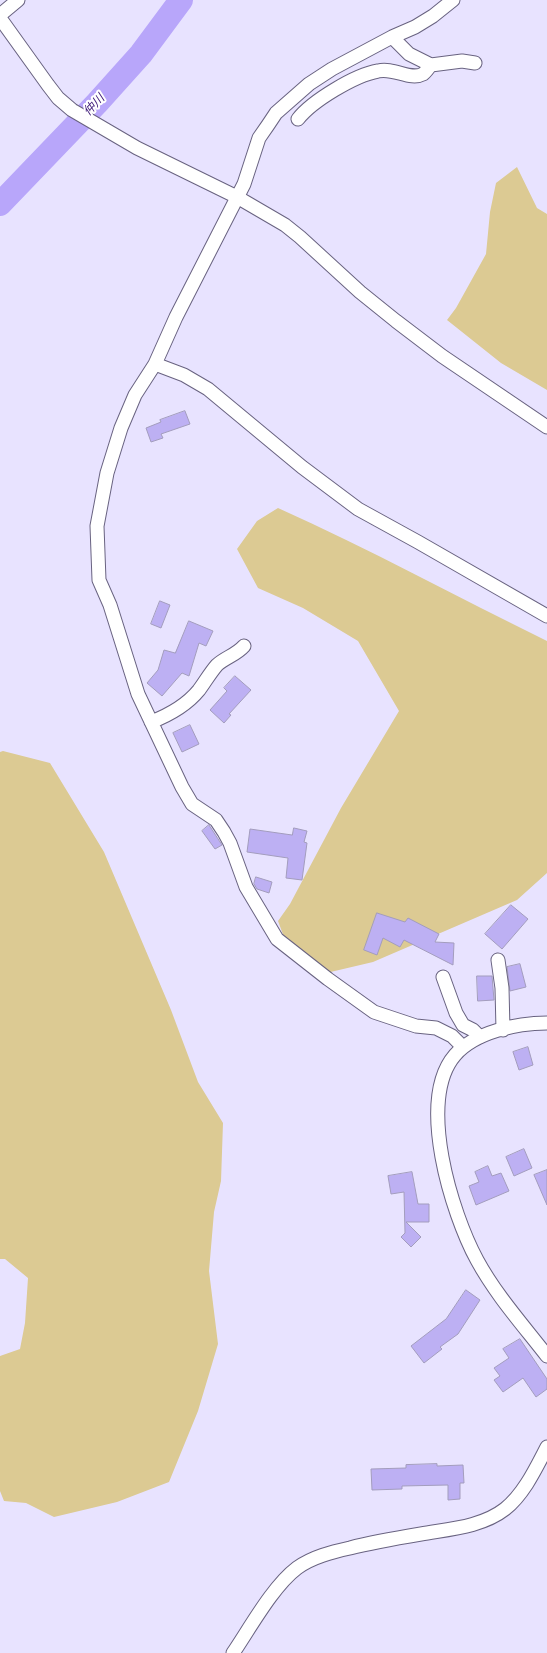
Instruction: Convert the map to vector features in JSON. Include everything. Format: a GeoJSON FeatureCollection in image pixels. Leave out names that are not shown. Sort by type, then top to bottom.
{"type":"FeatureCollection","features":[{"type":"Feature","properties":{"kind":"street"},"geometry":{"type":"LineString","coordinates":[[0,15],[18,0]]}},
{"type":"Feature","properties":{"kind":"street"},"geometry":{"type":"LineString","coordinates":[[453,0],[433,16],[415,27],[392,37],[332,69],[309,84],[276,113],[259,138],[244,184],[176,317],[154,364],[135,395],[121,428],[107,473],[96,526],[99,580],[110,604],[138,694],[192,804],[216,820],[224,832],[230,843],[246,887],[277,939],[328,979],[374,1012],[416,1026],[436,1028],[452,1036],[463,1047]]}},
{"type":"Feature","properties":{"kind":"street"},"geometry":{"type":"LineString","coordinates":[[0,18],[48,86],[58,98],[72,110],[137,148],[237,197],[285,225],[360,292],[396,321],[442,356],[547,427]]}},
{"type":"Feature","properties":{"kind":"street"},"geometry":{"type":"LineString","coordinates":[[392,37],[409,54],[431,65],[462,61],[475,63]]}},
{"type":"Feature","properties":{"kind":"street"},"geometry":{"type":"LineString","coordinates":[[298,119],[304,112],[345,84],[363,76],[389,69],[412,76],[423,74],[431,65]]}},
{"type":"Feature","properties":{"kind":"street"},"geometry":{"type":"LineString","coordinates":[[154,364],[184,375],[208,389],[302,467],[358,509],[547,616]]}},
{"type":"Feature","properties":{"kind":"street"},"geometry":{"type":"LineString","coordinates":[[151,722],[168,716],[187,702],[199,690],[218,664],[238,653],[244,646]]}},
{"type":"Feature","properties":{"kind":"street"},"geometry":{"type":"LineString","coordinates":[[498,960],[502,988],[503,1030]]}},
{"type":"Feature","properties":{"kind":"street"},"geometry":{"type":"LineString","coordinates":[[442,976],[456,1013],[463,1025],[473,1030],[480,1037]]}},
{"type":"Feature","properties":{"kind":"street"},"geometry":{"type":"LineString","coordinates":[[547,1023],[534,1023],[503,1030],[480,1037],[463,1047],[454,1056],[446,1070],[438,1093],[439,1137],[447,1183],[460,1224],[477,1261],[502,1298],[547,1356]]}},
{"type":"Feature","properties":{"kind":"street"},"geometry":{"type":"LineString","coordinates":[[233,1653],[282,1582],[297,1568],[329,1553],[364,1544],[453,1529],[489,1518],[505,1509],[518,1494],[535,1469],[547,1447]]}},
{"type":"Feature","properties":{"kind":"shaded area"},"geometry":{"type":"Polygon","coordinates":[[[517,167],[537,208],[547,214],[547,390],[501,363],[447,320],[456,308],[486,254],[490,212],[496,183],[517,167]]]}},
{"type":"Feature","properties":{"kind":"shaded area"},"geometry":{"type":"Polygon","coordinates":[[[278,508],[380,556],[547,641],[547,873],[517,900],[373,962],[322,974],[287,945],[278,921],[290,904],[341,808],[399,711],[358,641],[303,608],[258,588],[237,549],[257,521],[278,508]]]}},
{"type":"Feature","properties":{"kind":"shaded area"},"geometry":{"type":"Polygon","coordinates":[[[3,751],[50,763],[104,852],[171,1010],[198,1082],[223,1123],[221,1181],[214,1212],[209,1271],[218,1344],[198,1411],[169,1482],[117,1502],[54,1517],[26,1503],[4,1501],[0,1491],[0,1356],[20,1349],[25,1323],[28,1278],[5,1259],[0,1259],[0,752],[3,751]]]}},
{"type":"Feature","properties":{"kind":"building"},"geometry":{"type":"Polygon","coordinates":[[[185,411],[190,424],[161,434],[163,438],[151,442],[146,428],[161,422],[160,420],[185,411]]]}},
{"type":"Feature","properties":{"kind":"building"},"geometry":{"type":"Polygon","coordinates":[[[160,601],[170,605],[161,628],[151,624],[160,601]]]}},
{"type":"Feature","properties":{"kind":"building"},"geometry":{"type":"Polygon","coordinates":[[[189,621],[213,631],[206,646],[199,643],[189,676],[182,673],[162,696],[147,683],[158,670],[164,650],[175,653],[189,621]]]}},
{"type":"Feature","properties":{"kind":"building"},"geometry":{"type":"Polygon","coordinates":[[[235,676],[251,690],[229,714],[231,715],[224,723],[210,710],[227,691],[224,688],[235,676]]]}},
{"type":"Feature","properties":{"kind":"building"},"geometry":{"type":"Polygon","coordinates":[[[190,725],[199,744],[182,752],[173,733],[190,725]]]}},
{"type":"Feature","properties":{"kind":"building"},"geometry":{"type":"Polygon","coordinates":[[[209,825],[222,845],[215,849],[202,831],[209,825]]]}},
{"type":"Feature","properties":{"kind":"building"},"geometry":{"type":"Polygon","coordinates":[[[294,828],[307,831],[304,842],[307,843],[302,880],[286,878],[288,858],[247,852],[250,829],[292,835],[294,828]]]}},
{"type":"Feature","properties":{"kind":"building"},"geometry":{"type":"Polygon","coordinates":[[[256,877],[272,882],[269,893],[257,889],[254,884],[256,877]]]}},
{"type":"Feature","properties":{"kind":"building"},"geometry":{"type":"Polygon","coordinates":[[[511,905],[528,919],[502,949],[485,934],[511,905]]]}},
{"type":"Feature","properties":{"kind":"building"},"geometry":{"type":"Polygon","coordinates":[[[377,913],[405,922],[408,918],[439,934],[435,942],[454,943],[453,965],[404,940],[400,947],[383,938],[377,955],[364,950],[377,913]]]}},
{"type":"Feature","properties":{"kind":"building"},"geometry":{"type":"Polygon","coordinates":[[[520,964],[526,987],[510,991],[507,967],[520,964]]]}},
{"type":"Feature","properties":{"kind":"building"},"geometry":{"type":"Polygon","coordinates":[[[477,976],[492,976],[494,1000],[478,1001],[477,976]]]}},
{"type":"Feature","properties":{"kind":"building"},"geometry":{"type":"Polygon","coordinates":[[[528,1047],[533,1065],[519,1070],[513,1052],[528,1047]]]}},
{"type":"Feature","properties":{"kind":"building"},"geometry":{"type":"Polygon","coordinates":[[[524,1149],[532,1168],[514,1176],[506,1157],[524,1149]]]}},
{"type":"Feature","properties":{"kind":"building"},"geometry":{"type":"Polygon","coordinates":[[[488,1166],[492,1176],[501,1173],[509,1191],[476,1205],[469,1186],[479,1182],[475,1172],[488,1166]]]}},
{"type":"Feature","properties":{"kind":"building"},"geometry":{"type":"Polygon","coordinates":[[[547,1170],[547,1205],[534,1175],[547,1170]]]}},
{"type":"Feature","properties":{"kind":"building"},"geometry":{"type":"Polygon","coordinates":[[[412,1172],[418,1204],[429,1204],[429,1222],[406,1222],[421,1237],[411,1247],[401,1237],[405,1233],[404,1192],[391,1194],[388,1176],[412,1172]]]}},
{"type":"Feature","properties":{"kind":"building"},"geometry":{"type":"Polygon","coordinates":[[[466,1290],[480,1300],[458,1334],[440,1347],[442,1349],[424,1363],[411,1346],[446,1319],[466,1290]]]}},
{"type":"Feature","properties":{"kind":"building"},"geometry":{"type":"Polygon","coordinates":[[[520,1339],[547,1379],[547,1389],[536,1397],[523,1378],[503,1392],[494,1380],[500,1376],[494,1368],[509,1358],[503,1349],[520,1339]]]}},
{"type":"Feature","properties":{"kind":"building"},"geometry":{"type":"Polygon","coordinates":[[[437,1464],[437,1466],[463,1465],[464,1483],[460,1483],[460,1499],[448,1500],[448,1485],[402,1486],[402,1489],[372,1490],[371,1469],[406,1468],[406,1465],[437,1464]]]}},
{"type":"Feature","properties":{"kind":"waterway","name":"仲川"},"geometry":{"type":"LineString","coordinates":[[0,204],[97,103],[141,54],[181,0]]}}]}
